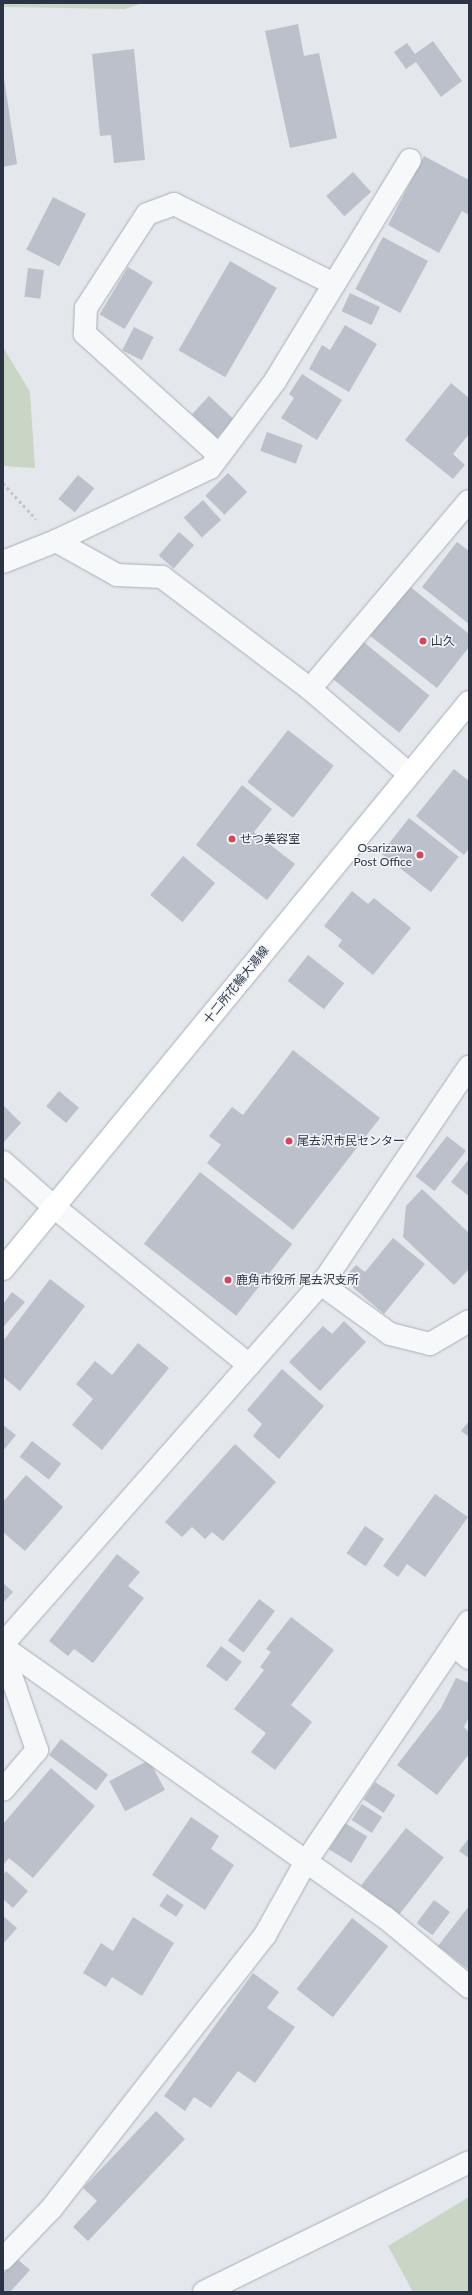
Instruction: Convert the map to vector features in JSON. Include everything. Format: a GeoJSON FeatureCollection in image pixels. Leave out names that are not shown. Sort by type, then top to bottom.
{"type":"FeatureCollection","features":[{"type":"Feature","properties":{"kind":"main road","name":"十二所花輪大湯線"},"geometry":{"type":"LineString","coordinates":[[3,1269],[469,702]]}},
{"type":"Feature","properties":{"kind":"street"},"geometry":{"type":"LineString","coordinates":[[3,562],[56,541],[210,468],[275,381],[410,160]]}},
{"type":"Feature","properties":{"kind":"street"},"geometry":{"type":"LineString","coordinates":[[219,455],[86,334],[86,308],[147,214],[174,204],[334,284]]}},
{"type":"Feature","properties":{"kind":"street"},"geometry":{"type":"LineString","coordinates":[[310,690],[469,501]]}},
{"type":"Feature","properties":{"kind":"street"},"geometry":{"type":"LineString","coordinates":[[56,541],[117,575],[162,577],[310,690],[409,774]]}},
{"type":"Feature","properties":{"kind":"street"},"geometry":{"type":"LineString","coordinates":[[3,1644],[321,1284],[469,1067]]}},
{"type":"Feature","properties":{"kind":"street"},"geometry":{"type":"LineString","coordinates":[[3,1162],[54,1207],[249,1365]]}},
{"type":"Feature","properties":{"kind":"street"},"geometry":{"type":"LineString","coordinates":[[321,1284],[390,1334],[430,1344],[469,1321]]}},
{"type":"Feature","properties":{"kind":"street"},"geometry":{"type":"LineString","coordinates":[[3,2259],[52,2209],[265,1935],[307,1860],[461,1652],[469,1622]]}},
{"type":"Feature","properties":{"kind":"street"},"geometry":{"type":"LineString","coordinates":[[3,1647],[307,1860],[386,1918],[469,1987]]}},
{"type":"Feature","properties":{"kind":"street"},"geometry":{"type":"LineString","coordinates":[[3,1652],[37,1750],[3,1790]]}},
{"type":"Feature","properties":{"kind":"street"},"geometry":{"type":"LineString","coordinates":[[204,2292],[469,2162]]}},
{"type":"Feature","properties":{"kind":"path"},"geometry":{"type":"LineString","coordinates":[[3,483],[56,541]]}},
{"type":"Feature","properties":{"kind":"green space"},"geometry":{"type":"Polygon","coordinates":[[[3,3],[143,3],[125,9],[3,7],[3,3]]]}},
{"type":"Feature","properties":{"kind":"green space"},"geometry":{"type":"Polygon","coordinates":[[[3,347],[30,392],[35,468],[3,466],[3,347]]]}},
{"type":"Feature","properties":{"kind":"green space"},"geometry":{"type":"Polygon","coordinates":[[[469,2197],[469,2292],[413,2292],[388,2246],[469,2197]]]}},
{"type":"Feature","properties":{"kind":"building"},"geometry":{"type":"Polygon","coordinates":[[[298,24],[304,56],[319,53],[337,138],[290,148],[265,31],[298,24]]]}},
{"type":"Feature","properties":{"kind":"building"},"geometry":{"type":"Polygon","coordinates":[[[433,41],[462,81],[441,97],[416,62],[406,69],[394,52],[407,43],[415,54],[433,41]]]}},
{"type":"Feature","properties":{"kind":"building"},"geometry":{"type":"Polygon","coordinates":[[[134,49],[145,160],[114,163],[111,135],[100,136],[92,54],[134,49]]]}},
{"type":"Feature","properties":{"kind":"building"},"geometry":{"type":"Polygon","coordinates":[[[3,72],[17,164],[3,167],[3,72]]]}},
{"type":"Feature","properties":{"kind":"building"},"geometry":{"type":"Polygon","coordinates":[[[424,156],[469,180],[469,215],[462,211],[439,253],[388,225],[424,156]]]}},
{"type":"Feature","properties":{"kind":"building"},"geometry":{"type":"Polygon","coordinates":[[[353,172],[371,192],[344,216],[326,196],[353,172]]]}},
{"type":"Feature","properties":{"kind":"building"},"geometry":{"type":"Polygon","coordinates":[[[53,197],[86,214],[59,266],[26,250],[53,197]]]}},
{"type":"Feature","properties":{"kind":"building"},"geometry":{"type":"Polygon","coordinates":[[[383,237],[428,261],[400,313],[355,289],[383,237]]]}},
{"type":"Feature","properties":{"kind":"building"},"geometry":{"type":"Polygon","coordinates":[[[230,261],[277,288],[225,377],[178,350],[230,261]]]}},
{"type":"Feature","properties":{"kind":"building"},"geometry":{"type":"Polygon","coordinates":[[[128,267],[153,282],[125,329],[100,314],[128,267]]]}},
{"type":"Feature","properties":{"kind":"building"},"geometry":{"type":"Polygon","coordinates":[[[28,268],[44,270],[40,299],[24,297],[28,268]]]}},
{"type":"Feature","properties":{"kind":"building"},"geometry":{"type":"Polygon","coordinates":[[[350,293],[380,307],[371,325],[342,311],[350,293]]]}},
{"type":"Feature","properties":{"kind":"building"},"geometry":{"type":"Polygon","coordinates":[[[345,325],[377,344],[349,392],[309,369],[322,345],[330,350],[345,325]]]}},
{"type":"Feature","properties":{"kind":"building"},"geometry":{"type":"Polygon","coordinates":[[[134,327],[154,337],[142,360],[122,350],[134,327]]]}},
{"type":"Feature","properties":{"kind":"building"},"geometry":{"type":"Polygon","coordinates":[[[302,374],[342,400],[317,440],[281,418],[294,398],[289,394],[302,374]]]}},
{"type":"Feature","properties":{"kind":"building"},"geometry":{"type":"Polygon","coordinates":[[[451,383],[469,398],[469,434],[453,454],[465,465],[453,479],[405,440],[451,383]]]}},
{"type":"Feature","properties":{"kind":"building"},"geometry":{"type":"Polygon","coordinates":[[[209,396],[234,419],[217,437],[192,414],[209,396]]]}},
{"type":"Feature","properties":{"kind":"building"},"geometry":{"type":"Polygon","coordinates":[[[267,432],[303,445],[296,464],[260,451],[267,432]]]}},
{"type":"Feature","properties":{"kind":"building"},"geometry":{"type":"Polygon","coordinates":[[[228,473],[247,492],[224,515],[205,496],[228,473]]]}},
{"type":"Feature","properties":{"kind":"building"},"geometry":{"type":"Polygon","coordinates":[[[78,475],[94,488],[75,512],[58,499],[78,475]]]}},
{"type":"Feature","properties":{"kind":"building"},"geometry":{"type":"Polygon","coordinates":[[[203,500],[221,520],[202,537],[184,517],[203,500]]]}},
{"type":"Feature","properties":{"kind":"building"},"geometry":{"type":"Polygon","coordinates":[[[179,532],[194,545],[174,569],[159,555],[179,532]]]}},
{"type":"Feature","properties":{"kind":"building"},"geometry":{"type":"Polygon","coordinates":[[[457,542],[469,551],[469,624],[422,587],[457,542]]]}},
{"type":"Feature","properties":{"kind":"building","name":"山久"},"geometry":{"type":"Polygon","coordinates":[[[408,585],[469,634],[469,647],[437,688],[369,635],[408,585]]]}},
{"type":"Feature","properties":{"kind":"building"},"geometry":{"type":"Polygon","coordinates":[[[361,640],[429,695],[399,733],[331,677],[361,640]]]}},
{"type":"Feature","properties":{"kind":"building"},"geometry":{"type":"Polygon","coordinates":[[[288,730],[334,766],[293,818],[247,782],[288,730]]]}},
{"type":"Feature","properties":{"kind":"building"},"geometry":{"type":"Polygon","coordinates":[[[454,769],[469,781],[469,849],[464,855],[416,816],[454,769]]]}},
{"type":"Feature","properties":{"kind":"building","name":"せつ美容室"},"geometry":{"type":"Polygon","coordinates":[[[242,785],[272,809],[254,832],[295,864],[267,900],[196,845],[242,785]]]}},
{"type":"Feature","properties":{"kind":"building"},"geometry":{"type":"Polygon","coordinates":[[[409,818],[459,857],[431,892],[381,853],[409,818]]]}},
{"type":"Feature","properties":{"kind":"building"},"geometry":{"type":"Polygon","coordinates":[[[183,856],[215,883],[182,922],[150,895],[183,856]]]}},
{"type":"Feature","properties":{"kind":"building"},"geometry":{"type":"Polygon","coordinates":[[[352,891],[368,904],[374,898],[411,928],[373,975],[338,946],[342,940],[324,926],[352,891]]]}},
{"type":"Feature","properties":{"kind":"building"},"geometry":{"type":"Polygon","coordinates":[[[308,955],[344,983],[324,1009],[288,981],[308,955]]]}},
{"type":"Feature","properties":{"kind":"building","name":"尾去沢市民センター"},"geometry":{"type":"Polygon","coordinates":[[[293,1050],[380,1118],[293,1230],[207,1163],[221,1145],[209,1136],[232,1107],[243,1115],[293,1050]]]}},
{"type":"Feature","properties":{"kind":"building"},"geometry":{"type":"Polygon","coordinates":[[[59,1091],[79,1108],[66,1123],[46,1106],[59,1091]]]}},
{"type":"Feature","properties":{"kind":"building"},"geometry":{"type":"Polygon","coordinates":[[[3,1105],[21,1123],[3,1143],[3,1105]]]}},
{"type":"Feature","properties":{"kind":"building"},"geometry":{"type":"Polygon","coordinates":[[[447,1136],[466,1151],[435,1191],[416,1176],[447,1136]]]}},
{"type":"Feature","properties":{"kind":"building"},"geometry":{"type":"Polygon","coordinates":[[[469,1159],[469,1196],[451,1182],[469,1159]]]}},
{"type":"Feature","properties":{"kind":"building","name":"鹿角市役所 尾去沢支所"},"geometry":{"type":"Polygon","coordinates":[[[200,1172],[292,1244],[236,1316],[144,1244],[200,1172]]]}},
{"type":"Feature","properties":{"kind":"building"},"geometry":{"type":"Polygon","coordinates":[[[422,1189],[469,1233],[469,1269],[454,1285],[403,1237],[406,1206],[422,1189]]]}},
{"type":"Feature","properties":{"kind":"building"},"geometry":{"type":"Polygon","coordinates":[[[393,1238],[425,1264],[384,1314],[343,1279],[356,1265],[365,1272],[393,1238]]]}},
{"type":"Feature","properties":{"kind":"building"},"geometry":{"type":"Polygon","coordinates":[[[50,1279],[85,1306],[20,1391],[3,1377],[3,1341],[50,1279]]]}},
{"type":"Feature","properties":{"kind":"building"},"geometry":{"type":"Polygon","coordinates":[[[12,1292],[25,1302],[4,1326],[3,1304],[12,1292]]]}},
{"type":"Feature","properties":{"kind":"building"},"geometry":{"type":"Polygon","coordinates":[[[344,1321],[366,1342],[320,1391],[289,1362],[323,1326],[332,1334],[344,1321]]]}},
{"type":"Feature","properties":{"kind":"building"},"geometry":{"type":"Polygon","coordinates":[[[138,1343],[169,1368],[102,1450],[72,1425],[93,1399],[76,1384],[95,1361],[112,1375],[138,1343]]]}},
{"type":"Feature","properties":{"kind":"building"},"geometry":{"type":"Polygon","coordinates":[[[282,1369],[324,1406],[279,1459],[253,1436],[262,1424],[247,1410],[282,1369]]]}},
{"type":"Feature","properties":{"kind":"building"},"geometry":{"type":"Polygon","coordinates":[[[469,1421],[469,1437],[461,1431],[469,1421]]]}},
{"type":"Feature","properties":{"kind":"building"},"geometry":{"type":"Polygon","coordinates":[[[3,1425],[16,1435],[3,1451],[3,1425]]]}},
{"type":"Feature","properties":{"kind":"building"},"geometry":{"type":"Polygon","coordinates":[[[32,1441],[61,1464],[49,1480],[20,1457],[32,1441]]]}},
{"type":"Feature","properties":{"kind":"building"},"geometry":{"type":"Polygon","coordinates":[[[235,1444],[276,1482],[223,1541],[212,1532],[205,1539],[192,1527],[182,1537],[165,1522],[235,1444]]]}},
{"type":"Feature","properties":{"kind":"building"},"geometry":{"type":"Polygon","coordinates":[[[26,1475],[63,1507],[25,1551],[3,1532],[3,1502],[26,1475]]]}},
{"type":"Feature","properties":{"kind":"building"},"geometry":{"type":"Polygon","coordinates":[[[435,1494],[468,1517],[425,1577],[407,1564],[398,1577],[383,1566],[435,1494]]]}},
{"type":"Feature","properties":{"kind":"building"},"geometry":{"type":"Polygon","coordinates":[[[365,1526],[384,1539],[366,1566],[347,1553],[365,1526]]]}},
{"type":"Feature","properties":{"kind":"building"},"geometry":{"type":"Polygon","coordinates":[[[117,1554],[140,1572],[128,1586],[144,1598],[93,1663],[74,1649],[68,1656],[49,1641],[117,1554]]]}},
{"type":"Feature","properties":{"kind":"building"},"geometry":{"type":"Polygon","coordinates":[[[3,1583],[13,1592],[3,1603],[3,1583]]]}},
{"type":"Feature","properties":{"kind":"building"},"geometry":{"type":"Polygon","coordinates":[[[259,1599],[275,1611],[244,1653],[228,1641],[259,1599]]]}},
{"type":"Feature","properties":{"kind":"building"},"geometry":{"type":"Polygon","coordinates":[[[291,1617],[334,1650],[291,1705],[312,1722],[275,1770],[251,1752],[266,1733],[234,1709],[264,1670],[260,1667],[271,1652],[266,1649],[291,1617]]]}},
{"type":"Feature","properties":{"kind":"building"},"geometry":{"type":"Polygon","coordinates":[[[221,1646],[242,1662],[227,1682],[206,1666],[221,1646]]]}},
{"type":"Feature","properties":{"kind":"building"},"geometry":{"type":"Polygon","coordinates":[[[456,1678],[469,1683],[469,1717],[464,1727],[469,1732],[469,1754],[437,1795],[397,1765],[441,1708],[456,1678]]]}},
{"type":"Feature","properties":{"kind":"building"},"geometry":{"type":"Polygon","coordinates":[[[61,1739],[108,1775],[96,1790],[49,1755],[61,1739]]]}},
{"type":"Feature","properties":{"kind":"building"},"geometry":{"type":"Polygon","coordinates":[[[149,1760],[165,1790],[125,1811],[109,1781],[149,1760]]]}},
{"type":"Feature","properties":{"kind":"building"},"geometry":{"type":"Polygon","coordinates":[[[51,1768],[95,1806],[33,1878],[9,1858],[3,1865],[3,1824],[51,1768]]]}},
{"type":"Feature","properties":{"kind":"building"},"geometry":{"type":"Polygon","coordinates":[[[375,1782],[395,1795],[384,1813],[364,1800],[375,1782]]]}},
{"type":"Feature","properties":{"kind":"building"},"geometry":{"type":"Polygon","coordinates":[[[362,1804],[382,1817],[372,1833],[352,1820],[362,1804]]]}},
{"type":"Feature","properties":{"kind":"building"},"geometry":{"type":"Polygon","coordinates":[[[191,1817],[219,1836],[211,1849],[234,1865],[205,1910],[152,1875],[191,1817]]]}},
{"type":"Feature","properties":{"kind":"building"},"geometry":{"type":"Polygon","coordinates":[[[345,1823],[367,1836],[351,1863],[329,1850],[345,1823]]]}},
{"type":"Feature","properties":{"kind":"building"},"geometry":{"type":"Polygon","coordinates":[[[406,1828],[444,1858],[399,1915],[361,1886],[406,1828]]]}},
{"type":"Feature","properties":{"kind":"building"},"geometry":{"type":"Polygon","coordinates":[[[469,1838],[469,1858],[459,1851],[469,1838]]]}},
{"type":"Feature","properties":{"kind":"building"},"geometry":{"type":"Polygon","coordinates":[[[6,1871],[28,1891],[13,1908],[3,1899],[3,1875],[6,1871]]]}},
{"type":"Feature","properties":{"kind":"building"},"geometry":{"type":"Polygon","coordinates":[[[167,1894],[184,1905],[176,1917],[159,1906],[167,1894]]]}},
{"type":"Feature","properties":{"kind":"building"},"geometry":{"type":"Polygon","coordinates":[[[434,1900],[450,1912],[433,1935],[417,1923],[434,1900]]]}},
{"type":"Feature","properties":{"kind":"building"},"geometry":{"type":"Polygon","coordinates":[[[469,1906],[469,1970],[438,1946],[469,1906]]]}},
{"type":"Feature","properties":{"kind":"building"},"geometry":{"type":"Polygon","coordinates":[[[3,1916],[17,1928],[3,1944],[3,1916]]]}},
{"type":"Feature","properties":{"kind":"building"},"geometry":{"type":"Polygon","coordinates":[[[133,1917],[174,1943],[142,1996],[112,1977],[106,1987],[83,1973],[101,1943],[113,1951],[133,1917]]]}},
{"type":"Feature","properties":{"kind":"building"},"geometry":{"type":"Polygon","coordinates":[[[352,1918],[388,1946],[333,2017],[297,1989],[352,1918]]]}},
{"type":"Feature","properties":{"kind":"building"},"geometry":{"type":"Polygon","coordinates":[[[253,1973],[279,1992],[267,2008],[295,2027],[255,2083],[238,2071],[211,2108],[194,2097],[185,2111],[164,2096],[253,1973]]]}},
{"type":"Feature","properties":{"kind":"building"},"geometry":{"type":"Polygon","coordinates":[[[156,2111],[185,2139],[88,2241],[73,2227],[97,2201],[83,2188],[156,2111]]]}},
{"type":"Feature","properties":{"kind":"building"},"geometry":{"type":"Polygon","coordinates":[[[16,2258],[30,2270],[10,2292],[6,2292],[3,2290],[3,2274],[16,2258]]]}},
{"type":"Feature","properties":{"kind":"place","name":"山久"},"geometry":{"type":"Point","coordinates":[423,641]}},
{"type":"Feature","properties":{"kind":"place","name":"せつ美容室"},"geometry":{"type":"Point","coordinates":[232,839]}},
{"type":"Feature","properties":{"kind":"place","name":"Osarizawa Post Office"},"geometry":{"type":"Point","coordinates":[420,855]}},
{"type":"Feature","properties":{"kind":"place","name":"尾去沢市民センター"},"geometry":{"type":"Point","coordinates":[289,1141]}},
{"type":"Feature","properties":{"kind":"place","name":"鹿角市役所 尾去沢支所"},"geometry":{"type":"Point","coordinates":[228,1280]}}]}
